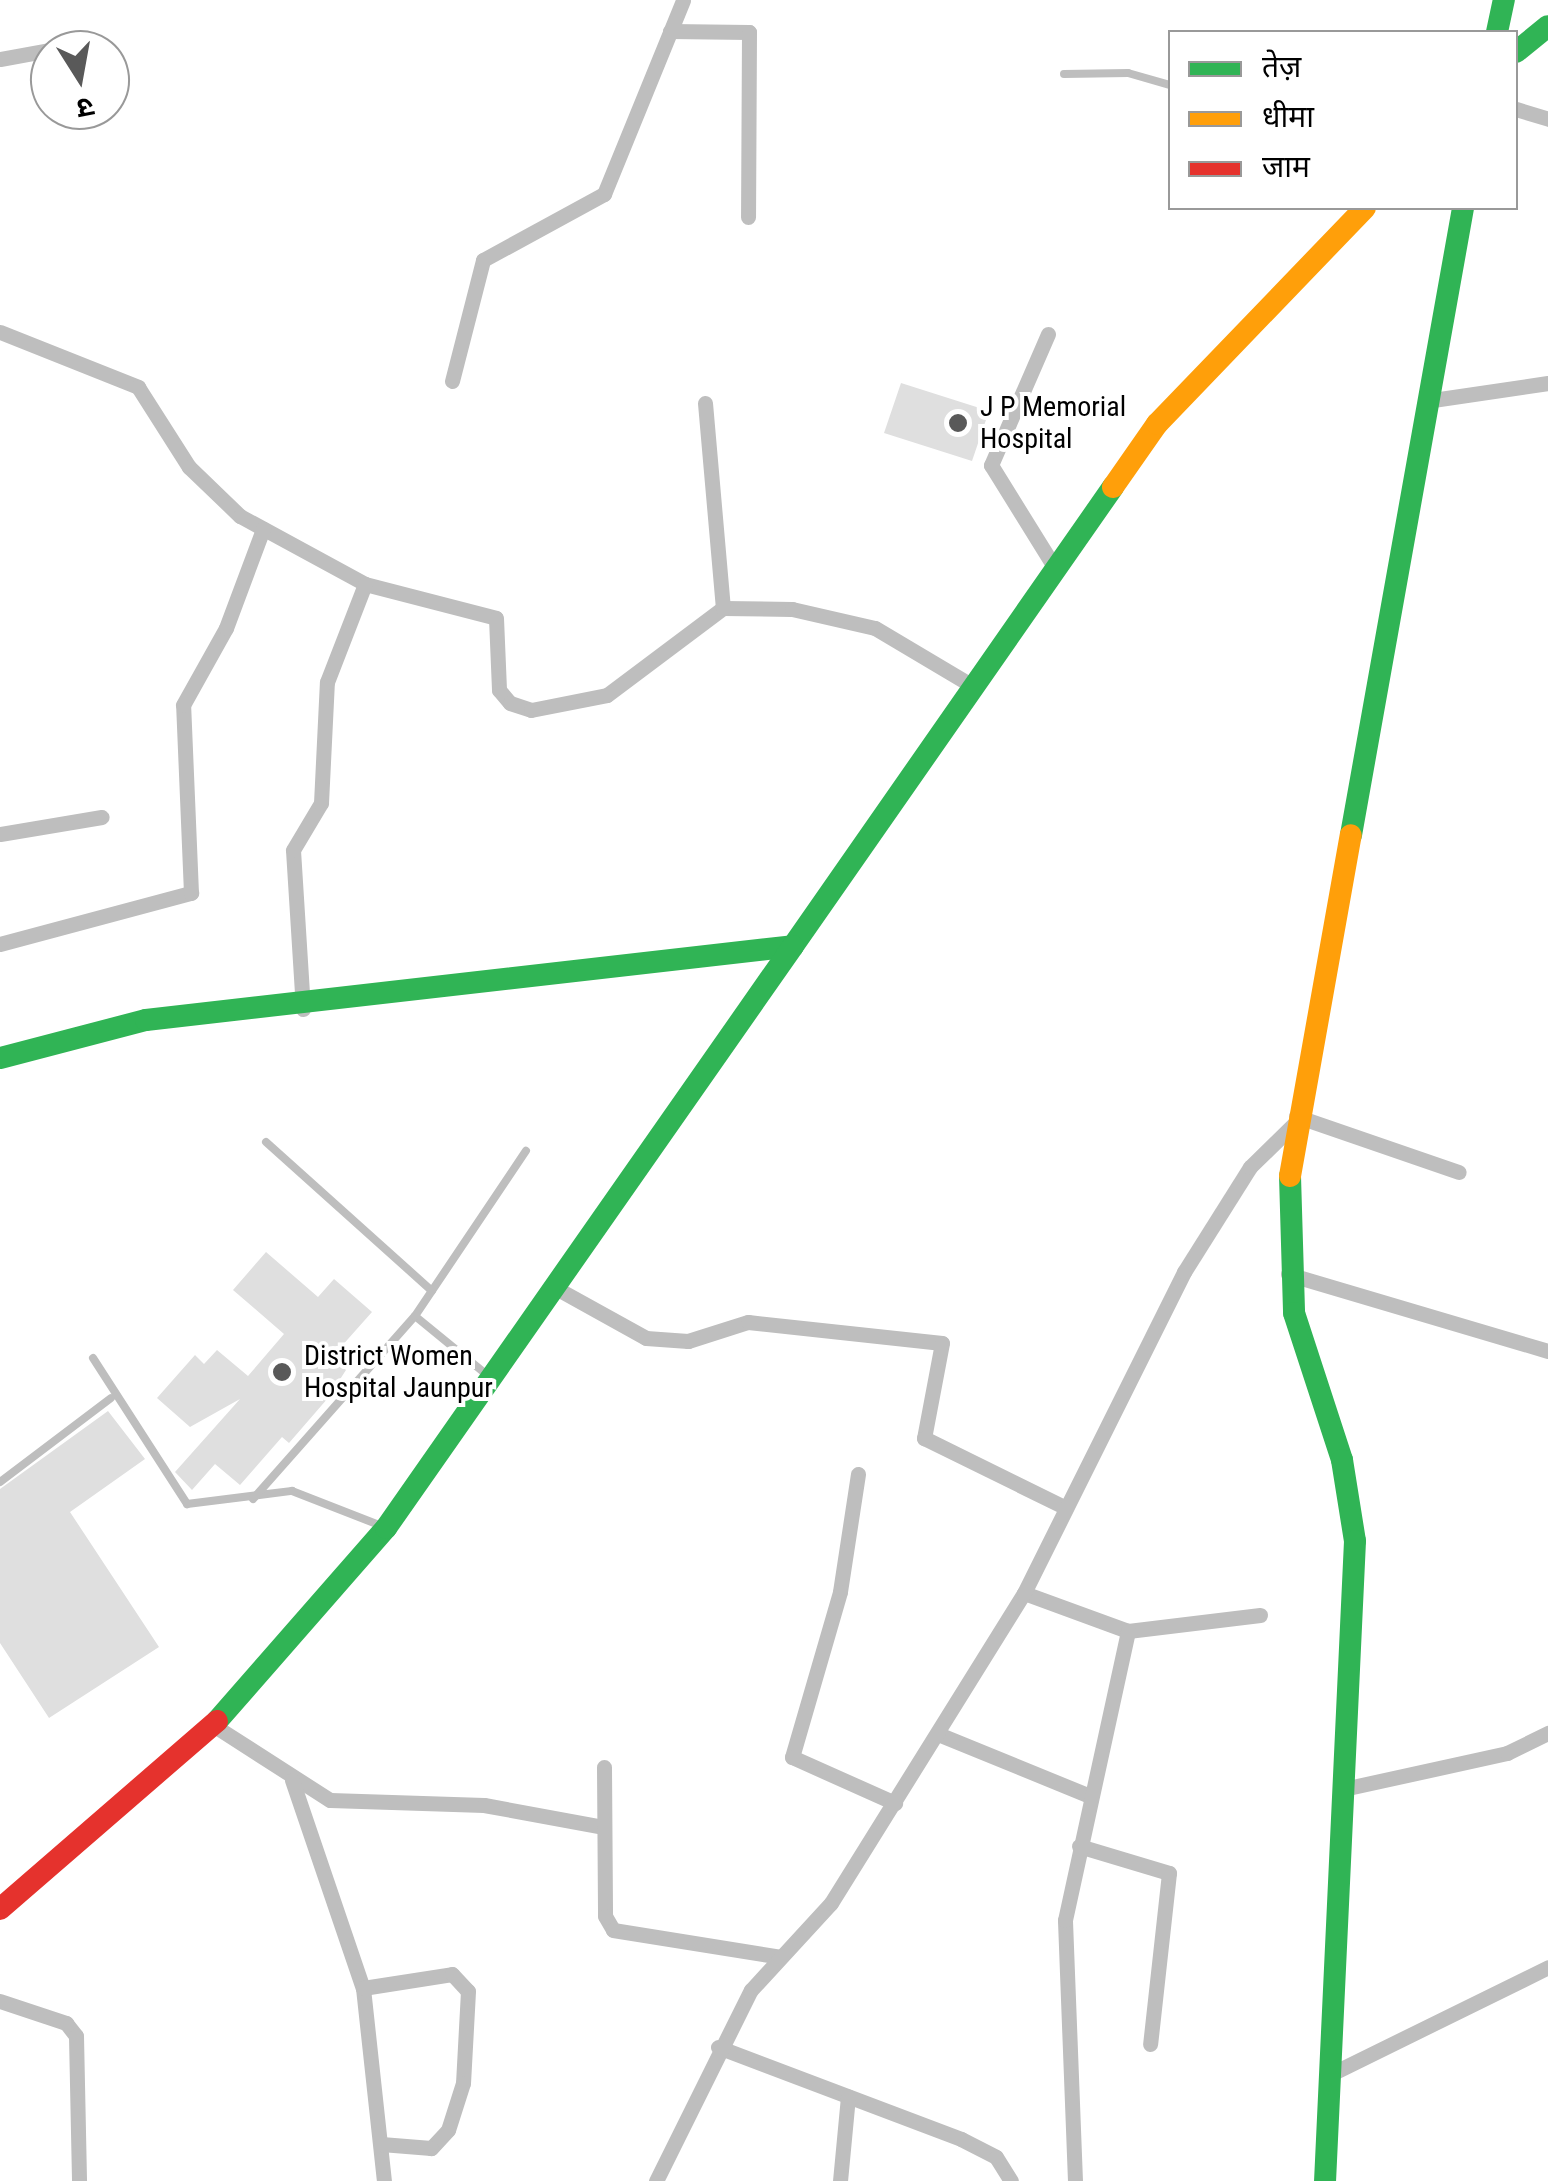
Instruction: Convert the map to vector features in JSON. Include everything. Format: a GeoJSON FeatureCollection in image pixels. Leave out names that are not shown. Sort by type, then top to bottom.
{"type":"FeatureCollection","features":[{"type":"Feature","properties":{"kind":"street"},"geometry":{"type":"LineString","coordinates":[[452,381],[494,251],[604,194],[683,0]]}},
{"type":"Feature","properties":{"kind":"street"},"geometry":{"type":"LineString","coordinates":[[1498,30],[1504,0]]}},
{"type":"Feature","properties":{"kind":"street"},"geometry":{"type":"LineString","coordinates":[[1518,50],[1548,26]]}},
{"type":"Feature","properties":{"kind":"street"},"geometry":{"type":"LineString","coordinates":[[670,31],[749,32],[748,216]]}},
{"type":"Feature","properties":{"kind":"street"},"geometry":{"type":"LineString","coordinates":[[0,59],[30,54]]}},
{"type":"Feature","properties":{"kind":"street"},"geometry":{"type":"LineString","coordinates":[[1518,110],[1548,118]]}},
{"type":"Feature","properties":{"kind":"street"},"geometry":{"type":"LineString","coordinates":[[0,1909],[254,1689],[386,1528],[793,946],[1053,565],[1157,424],[1363,210]]}},
{"type":"Feature","properties":{"kind":"street"},"geometry":{"type":"LineString","coordinates":[[1325,2181],[1348,1788],[1355,1541],[1342,1460],[1288,1274],[1295,1120],[1463,210]]}},
{"type":"Feature","properties":{"kind":"street"},"geometry":{"type":"LineString","coordinates":[[0,332],[138,387],[206,487],[262,529],[365,584],[496,618],[499,690],[531,710],[606,695],[724,608],[792,609],[875,628],[971,686]]}},
{"type":"Feature","properties":{"kind":"street"},"geometry":{"type":"LineString","coordinates":[[1048,334],[991,465],[1053,565]]}},
{"type":"Feature","properties":{"kind":"street"},"geometry":{"type":"LineString","coordinates":[[1426,401],[1548,383]]}},
{"type":"Feature","properties":{"kind":"street"},"geometry":{"type":"LineString","coordinates":[[705,404],[724,608]]}},
{"type":"Feature","properties":{"kind":"street"},"geometry":{"type":"LineString","coordinates":[[0,944],[191,892],[184,705],[226,628],[262,529]]}},
{"type":"Feature","properties":{"kind":"street"},"geometry":{"type":"LineString","coordinates":[[303,1008],[293,850],[321,803],[327,682],[365,584]]}},
{"type":"Feature","properties":{"kind":"street"},"geometry":{"type":"LineString","coordinates":[[0,834],[102,817]]}},
{"type":"Feature","properties":{"kind":"street"},"geometry":{"type":"LineString","coordinates":[[0,1058],[146,1020],[303,1008],[793,946]]}},
{"type":"Feature","properties":{"kind":"street"},"geometry":{"type":"LineString","coordinates":[[1295,1120],[1458,1172]]}},
{"type":"Feature","properties":{"kind":"street"},"geometry":{"type":"LineString","coordinates":[[656,2181],[718,2047],[781,1957],[831,1903],[1024,1593],[1184,1272],[1250,1167],[1295,1120]]}},
{"type":"Feature","properties":{"kind":"street"},"geometry":{"type":"LineString","coordinates":[[1288,1274],[1548,1351]]}},
{"type":"Feature","properties":{"kind":"street"},"geometry":{"type":"LineString","coordinates":[[554,1287],[646,1338],[688,1341],[748,1322],[942,1343],[924,1438],[1064,1507]]}},
{"type":"Feature","properties":{"kind":"street"},"geometry":{"type":"LineString","coordinates":[[858,1474],[840,1592],[792,1757],[895,1803]]}},
{"type":"Feature","properties":{"kind":"street"},"geometry":{"type":"LineString","coordinates":[[1024,1593],[1128,1631],[1260,1615]]}},
{"type":"Feature","properties":{"kind":"street"},"geometry":{"type":"LineString","coordinates":[[1075,2181],[1063,2016],[1078,1846],[1128,1631]]}},
{"type":"Feature","properties":{"kind":"street"},"geometry":{"type":"LineString","coordinates":[[213,1725],[292,1780],[348,1804],[484,1806],[604,1827]]}},
{"type":"Feature","properties":{"kind":"street"},"geometry":{"type":"LineString","coordinates":[[1348,1788],[1507,1753],[1548,1733]]}},
{"type":"Feature","properties":{"kind":"street"},"geometry":{"type":"LineString","coordinates":[[938,1734],[1090,1796]]}},
{"type":"Feature","properties":{"kind":"street"},"geometry":{"type":"LineString","coordinates":[[604,1767],[604,1827],[613,1930],[781,1957]]}},
{"type":"Feature","properties":{"kind":"street"},"geometry":{"type":"LineString","coordinates":[[292,1780],[363,1988],[384,2181]]}},
{"type":"Feature","properties":{"kind":"street"},"geometry":{"type":"LineString","coordinates":[[1078,1846],[1170,1873],[1150,2044]]}},
{"type":"Feature","properties":{"kind":"street"},"geometry":{"type":"LineString","coordinates":[[1331,2074],[1548,1967]]}},
{"type":"Feature","properties":{"kind":"street"},"geometry":{"type":"LineString","coordinates":[[363,1988],[452,1974],[468,1991],[463,2084],[448,2130],[432,2148],[381,2144]]}},
{"type":"Feature","properties":{"kind":"street"},"geometry":{"type":"LineString","coordinates":[[0,2001],[66,2024],[76,2036],[78,2181]]}},
{"type":"Feature","properties":{"kind":"street"},"geometry":{"type":"LineString","coordinates":[[718,2047],[962,2139],[996,2157],[1011,2181]]}},
{"type":"Feature","properties":{"kind":"street"},"geometry":{"type":"LineString","coordinates":[[840,2181],[848,2096]]}},
{"type":"Feature","properties":{"kind":"lane"},"geometry":{"type":"LineString","coordinates":[[1064,74],[1128,73],[1168,84]]}},
{"type":"Feature","properties":{"kind":"lane"},"geometry":{"type":"LineString","coordinates":[[266,1142],[432,1291]]}},
{"type":"Feature","properties":{"kind":"lane"},"geometry":{"type":"LineString","coordinates":[[253,1499],[415,1316],[526,1151]]}},
{"type":"Feature","properties":{"kind":"lane"},"geometry":{"type":"LineString","coordinates":[[415,1316],[491,1378]]}},
{"type":"Feature","properties":{"kind":"lane"},"geometry":{"type":"LineString","coordinates":[[93,1358],[110,1398],[187,1504],[320,1496],[386,1528]]}},
{"type":"Feature","properties":{"kind":"lane"},"geometry":{"type":"LineString","coordinates":[[0,1482],[110,1398]]}},
{"type":"Feature","properties":{"kind":"building"},"geometry":{"type":"Polygon","coordinates":[[[901,383],[989,411],[972,461],[884,433],[901,383]]]}},
{"type":"Feature","properties":{"kind":"building"},"geometry":{"type":"Polygon","coordinates":[[[266,1252],[318,1297],[334,1279],[372,1312],[332,1357],[346,1370],[328,1398],[289,1443],[282,1437],[240,1485],[215,1464],[192,1490],[175,1472],[240,1399],[190,1427],[157,1398],[195,1355],[204,1364],[217,1350],[248,1376],[284,1334],[233,1290],[266,1252]]]}},
{"type":"Feature","properties":{"kind":"building"},"geometry":{"type":"Polygon","coordinates":[[[108,1411],[145,1459],[70,1512],[159,1647],[49,1718],[0,1643],[0,1489],[108,1411]]]}},
{"type":"Feature","properties":{"kind":"traffic: fast"},"geometry":{"type":"LineString","coordinates":[[1497,30],[1504,0]]}},
{"type":"Feature","properties":{"kind":"traffic: fast"},"geometry":{"type":"LineString","coordinates":[[1518,50],[1548,26]]}},
{"type":"Feature","properties":{"kind":"traffic: fast"},"geometry":{"type":"LineString","coordinates":[[1351,835],[1463,210]]}},
{"type":"Feature","properties":{"kind":"traffic: fast"},"geometry":{"type":"LineString","coordinates":[[0,1058],[146,1020],[793,946],[1113,487]]}},
{"type":"Feature","properties":{"kind":"traffic: fast"},"geometry":{"type":"LineString","coordinates":[[217,1721],[386,1528],[793,946]]}},
{"type":"Feature","properties":{"kind":"traffic: fast"},"geometry":{"type":"LineString","coordinates":[[1290,1176],[1294,1313],[1342,1460],[1355,1541],[1325,2181]]}},
{"type":"Feature","properties":{"kind":"traffic: slow"},"geometry":{"type":"LineString","coordinates":[[1113,487],[1157,424],[1363,210]]}},
{"type":"Feature","properties":{"kind":"traffic: slow"},"geometry":{"type":"LineString","coordinates":[[1290,1176],[1351,835]]}},
{"type":"Feature","properties":{"kind":"traffic: jam"},"geometry":{"type":"LineString","coordinates":[[0,1909],[217,1721]]}},
{"type":"Feature","properties":{"kind":"place","name":"J P Memorial Hospital"},"geometry":{"type":"Point","coordinates":[958,423]}},
{"type":"Feature","properties":{"kind":"place","name":"District Women Hospital Jaunpur"},"geometry":{"type":"Point","coordinates":[282,1372]}}]}
